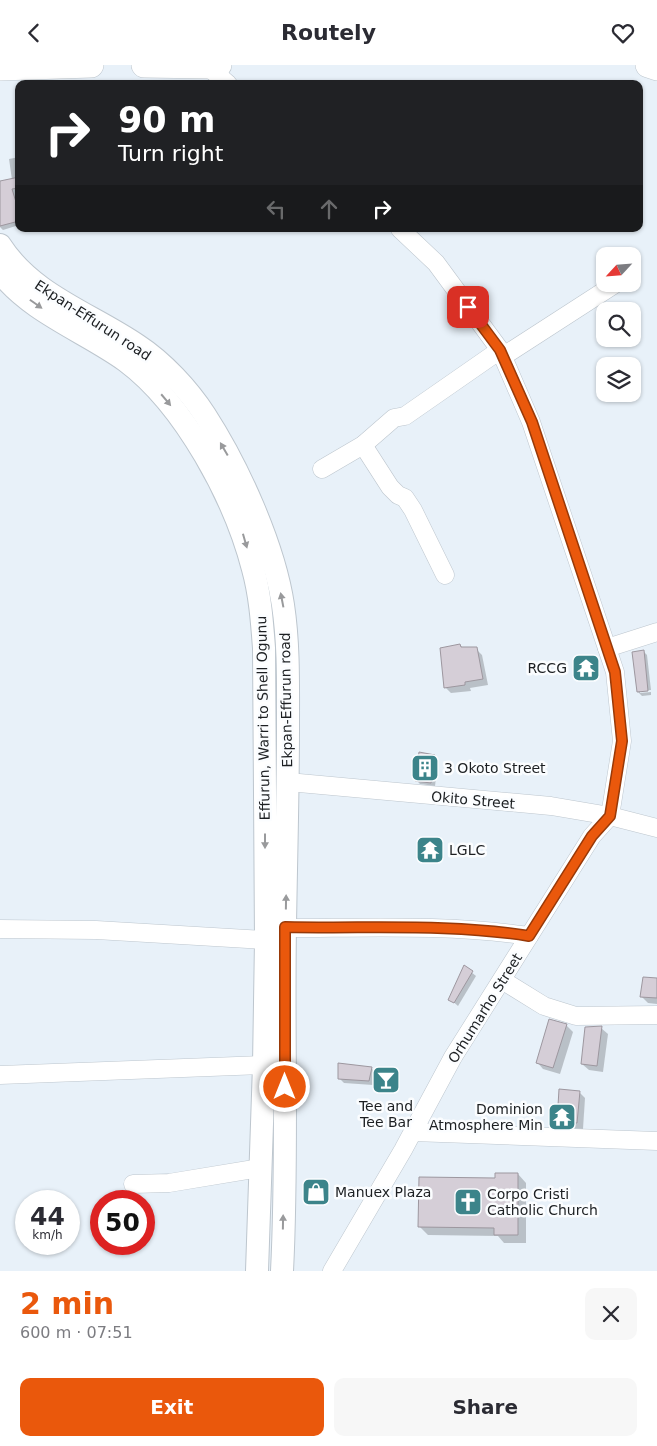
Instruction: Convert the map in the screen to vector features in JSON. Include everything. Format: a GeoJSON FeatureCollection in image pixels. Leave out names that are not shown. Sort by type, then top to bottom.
{"type":"FeatureCollection","features":[{"type":"Feature","properties":{"kind":"highway"},"geometry":{"type":"LineString","coordinates":[[0,67],[91,65]]}},
{"type":"Feature","properties":{"kind":"highway"},"geometry":{"type":"LineString","coordinates":[[144,65],[213,66]]}},
{"type":"Feature","properties":{"kind":"highway"},"geometry":{"type":"LineString","coordinates":[[648,65],[657,68]]}},
{"type":"Feature","properties":{"kind":"main road","name":"Ekpan-Effurun road"},"geometry":{"type":"LineString","coordinates":[[0,245],[8,258],[41,288],[139,346],[164,367],[204,414],[230,459],[249,499],[272,557],[283,603],[288,649],[285,1161],[282,1271]]}},
{"type":"Feature","properties":{"kind":"main road","name":"Effurun, Warri to Shell Ogunu"},"geometry":{"type":"LineString","coordinates":[[0,272],[10,285],[39,306],[126,361],[149,380],[170,404],[211,466],[242,531],[254,570],[261,609],[264,648],[266,940],[257,1271]]}},
{"type":"Feature","properties":{"kind":"main road"},"geometry":{"type":"LineString","coordinates":[[264,648],[288,649]]}},
{"type":"Feature","properties":{"kind":"street"},"geometry":{"type":"LineString","coordinates":[[213,66],[225,80]]}},
{"type":"Feature","properties":{"kind":"street"},"geometry":{"type":"LineString","coordinates":[[403,232],[436,263],[501,354],[532,422],[615,672],[622,741],[610,816]]}},
{"type":"Feature","properties":{"kind":"street"},"geometry":{"type":"LineString","coordinates":[[322,469],[363,445],[394,418],[405,416],[600,293]]}},
{"type":"Feature","properties":{"kind":"street"},"geometry":{"type":"LineString","coordinates":[[363,445],[390,487],[404,498],[413,510],[445,575]]}},
{"type":"Feature","properties":{"kind":"street"},"geometry":{"type":"LineString","coordinates":[[607,647],[657,632]]}},
{"type":"Feature","properties":{"kind":"street","name":"Okito Street"},"geometry":{"type":"LineString","coordinates":[[288,782],[551,806],[610,816],[657,828]]}},
{"type":"Feature","properties":{"kind":"street","name":"Orhumarho Street"},"geometry":{"type":"LineString","coordinates":[[332,1271],[413,1132],[453,1057],[592,836],[610,816]]}},
{"type":"Feature","properties":{"kind":"street"},"geometry":{"type":"LineString","coordinates":[[285,927],[439,928],[504,932],[529,936]]}},
{"type":"Feature","properties":{"kind":"street"},"geometry":{"type":"LineString","coordinates":[[0,929],[96,931],[266,940]]}},
{"type":"Feature","properties":{"kind":"street"},"geometry":{"type":"LineString","coordinates":[[502,979],[544,1006],[576,1016],[657,1015]]}},
{"type":"Feature","properties":{"kind":"street"},"geometry":{"type":"LineString","coordinates":[[0,1075],[264,1065]]}},
{"type":"Feature","properties":{"kind":"street"},"geometry":{"type":"LineString","coordinates":[[413,1132],[657,1141]]}},
{"type":"Feature","properties":{"kind":"street"},"geometry":{"type":"LineString","coordinates":[[133,1183],[169,1183],[260,1168]]}},
{"type":"Feature","properties":{"kind":"building"},"geometry":{"type":"Polygon","coordinates":[[[15,178],[15,189],[12,189],[15,199],[15,222],[0,226],[0,181],[15,178]]]}},
{"type":"Feature","properties":{"kind":"building"},"geometry":{"type":"Polygon","coordinates":[[[460,644],[461,647],[477,647],[483,679],[465,682],[465,685],[444,688],[440,648],[460,644]]]}},
{"type":"Feature","properties":{"kind":"building"},"geometry":{"type":"Polygon","coordinates":[[[644,650],[648,691],[637,692],[632,652],[644,650]]]}},
{"type":"Feature","properties":{"kind":"building","name":"3 Okoto Street"},"geometry":{"type":"Polygon","coordinates":[[[419,752],[435,755],[431,783],[415,781],[419,752]]]}},
{"type":"Feature","properties":{"kind":"building"},"geometry":{"type":"Polygon","coordinates":[[[464,965],[473,971],[454,1003],[448,1000],[464,965]]]}},
{"type":"Feature","properties":{"kind":"building"},"geometry":{"type":"Polygon","coordinates":[[[643,977],[657,978],[657,998],[640,997],[643,977]]]}},
{"type":"Feature","properties":{"kind":"building"},"geometry":{"type":"Polygon","coordinates":[[[549,1019],[567,1024],[553,1068],[536,1063],[549,1019]]]}},
{"type":"Feature","properties":{"kind":"building"},"geometry":{"type":"Polygon","coordinates":[[[602,1026],[597,1066],[581,1064],[585,1027],[602,1026]]]}},
{"type":"Feature","properties":{"kind":"building"},"geometry":{"type":"Polygon","coordinates":[[[338,1063],[372,1067],[369,1081],[338,1079],[338,1063]]]}},
{"type":"Feature","properties":{"kind":"building"},"geometry":{"type":"Polygon","coordinates":[[[559,1089],[580,1091],[577,1123],[557,1122],[559,1089]]]}},
{"type":"Feature","properties":{"kind":"building","name":"Corpo Cristi Catholic Church"},"geometry":{"type":"Polygon","coordinates":[[[495,1173],[518,1173],[518,1235],[494,1235],[494,1228],[418,1227],[419,1177],[495,1178],[495,1173]]]}},
{"type":"Feature","properties":{"kind":"place","name":"RCCG"},"geometry":{"type":"Point","coordinates":[586,668]}},
{"type":"Feature","properties":{"kind":"place","name":"3 Okoto Street"},"geometry":{"type":"Point","coordinates":[425,768]}},
{"type":"Feature","properties":{"kind":"place","name":"LGLC"},"geometry":{"type":"Point","coordinates":[430,850]}},
{"type":"Feature","properties":{"kind":"place","name":"Tee and Tee Bar"},"geometry":{"type":"Point","coordinates":[386,1080]}},
{"type":"Feature","properties":{"kind":"place","name":"Dominion Atmosphere Min"},"geometry":{"type":"Point","coordinates":[562,1117]}},
{"type":"Feature","properties":{"kind":"place","name":"Manuex Plaza"},"geometry":{"type":"Point","coordinates":[316,1192]}},
{"type":"Feature","properties":{"kind":"place","name":"Corpo Cristi Catholic Church"},"geometry":{"type":"Point","coordinates":[468,1202]}},
{"type":"Feature","properties":{"kind":"route"},"geometry":{"type":"LineString","coordinates":[[285,1087],[285,927],[439,928],[504,932],[529,936],[592,836],[610,816],[622,741],[615,672],[532,422],[500,350],[468,307]]}}]}
